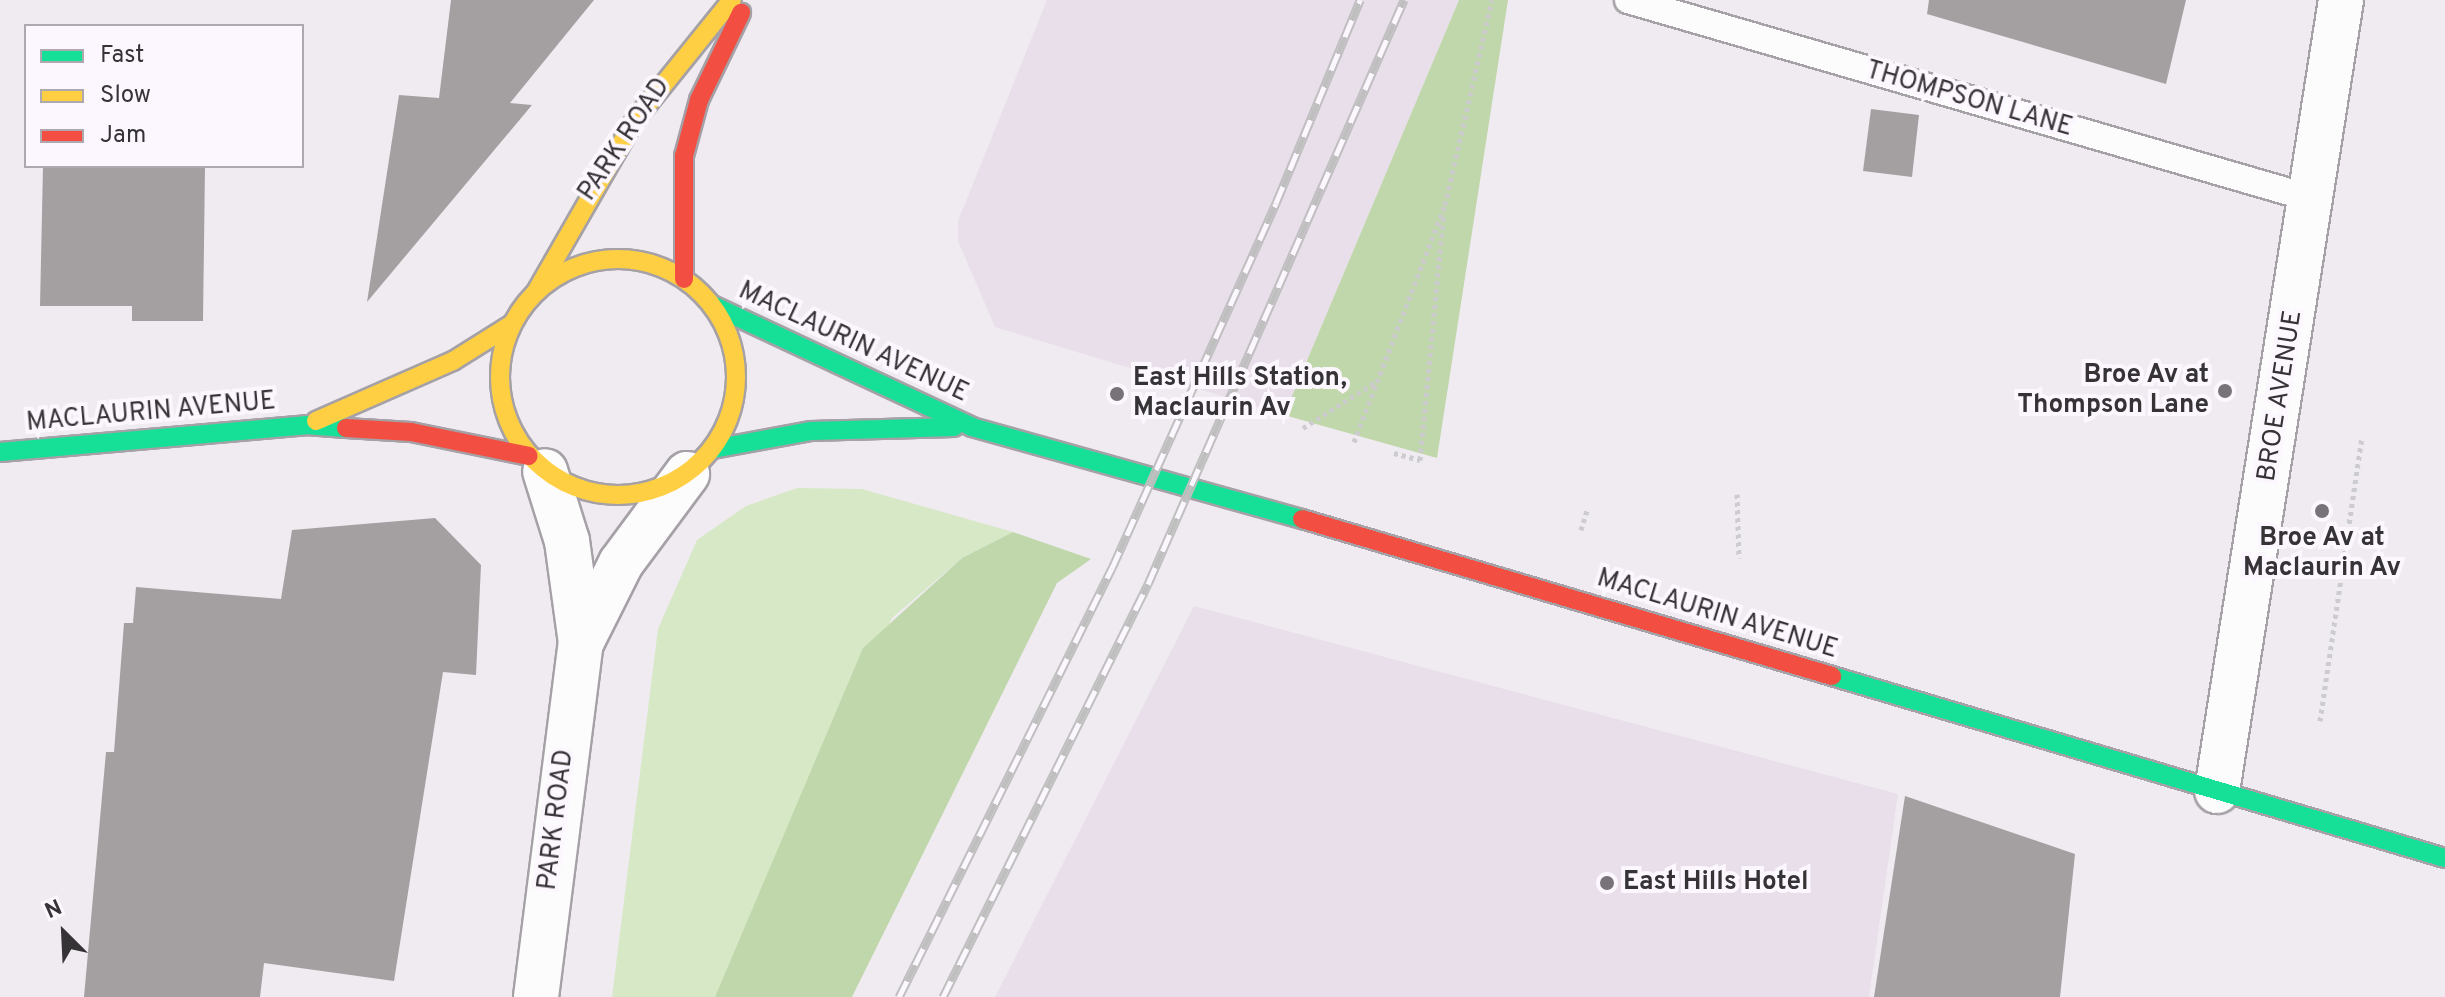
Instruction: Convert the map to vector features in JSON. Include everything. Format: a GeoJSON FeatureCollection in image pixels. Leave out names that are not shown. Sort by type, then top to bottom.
{"type":"FeatureCollection","features":[{"type":"Feature","properties":{"kind":"main road","name":"PARK ROAD"},"geometry":{"type":"LineString","coordinates":[[536,292],[635,120],[732,0]]}},
{"type":"Feature","properties":{"kind":"main road","name":"PARK ROAD"},"geometry":{"type":"LineString","coordinates":[[684,279],[684,156],[699,100],[748,0]]}},
{"type":"Feature","properties":{"kind":"main road"},"geometry":{"type":"LineString","coordinates":[[608,259],[647,262],[684,279],[712,305],[736,362],[728,422],[700,461],[653,491],[615,496],[578,489],[537,464],[510,427],[500,392],[501,357],[512,324],[536,292],[569,269],[608,259]]}},
{"type":"Feature","properties":{"kind":"main road","name":"MACLAURIN AVENUE"},"geometry":{"type":"LineString","coordinates":[[712,305],[972,427],[1311,522],[2445,858]]}},
{"type":"Feature","properties":{"kind":"main road","name":"MACLAURIN AVENUE"},"geometry":{"type":"LineString","coordinates":[[306,425],[415,379],[512,324]]}},
{"type":"Feature","properties":{"kind":"main road","name":"MACLAURIN AVENUE"},"geometry":{"type":"LineString","coordinates":[[0,452],[306,425],[411,432],[537,464]]}},
{"type":"Feature","properties":{"kind":"main road","name":"MACLAURIN AVENUE"},"geometry":{"type":"LineString","coordinates":[[700,461],[811,431],[972,427]]}},
{"type":"Feature","properties":{"kind":"street","name":"BROE AVENUE"},"geometry":{"type":"LineString","coordinates":[[2217,791],[2341,0]]}},
{"type":"Feature","properties":{"kind":"street","name":"PARK ROAD"},"geometry":{"type":"LineString","coordinates":[[581,643],[621,563],[700,461]]}},
{"type":"Feature","properties":{"kind":"street","name":"PARK ROAD"},"geometry":{"type":"LineString","coordinates":[[536,997],[581,643],[567,541],[537,464]]}},
{"type":"Feature","properties":{"kind":"lane","name":"THOMPSON LANE"},"geometry":{"type":"LineString","coordinates":[[1628,0],[2310,198]]}},
{"type":"Feature","properties":{"kind":"path"},"geometry":{"type":"LineString","coordinates":[[1394,453],[1420,460],[1445,205],[1492,0]]}},
{"type":"Feature","properties":{"kind":"path"},"geometry":{"type":"LineString","coordinates":[[1354,442],[1445,205]]}},
{"type":"Feature","properties":{"kind":"path"},"geometry":{"type":"LineString","coordinates":[[1303,428],[1376,382]]}},
{"type":"Feature","properties":{"kind":"path"},"geometry":{"type":"LineString","coordinates":[[2320,721],[2362,438]]}},
{"type":"Feature","properties":{"kind":"path"},"geometry":{"type":"LineString","coordinates":[[1737,494],[1739,558]]}},
{"type":"Feature","properties":{"kind":"path"},"geometry":{"type":"LineString","coordinates":[[1581,530],[1587,510]]}},
{"type":"Feature","properties":{"kind":"shaded area"},"geometry":{"type":"Polygon","coordinates":[[[1047,0],[1459,0],[1284,415],[995,327],[958,241],[958,221],[1047,0]]]}},
{"type":"Feature","properties":{"kind":"shaded area"},"geometry":{"type":"Polygon","coordinates":[[[1194,606],[1898,794],[1869,997],[995,997],[1194,606]]]}},
{"type":"Feature","properties":{"kind":"green space"},"geometry":{"type":"Polygon","coordinates":[[[1459,0],[1508,0],[1437,458],[1284,415],[1459,0]]]}},
{"type":"Feature","properties":{"kind":"green space"},"geometry":{"type":"Polygon","coordinates":[[[797,488],[862,489],[1013,532],[962,558],[892,618],[715,997],[612,997],[658,629],[697,540],[746,506],[797,488]]]}},
{"type":"Feature","properties":{"kind":"green space"},"geometry":{"type":"Polygon","coordinates":[[[1013,532],[1091,559],[1057,583],[852,997],[715,997],[863,648],[962,558],[1013,532]]]}},
{"type":"Feature","properties":{"kind":"building"},"geometry":{"type":"Polygon","coordinates":[[[451,0],[594,0],[510,103],[532,105],[367,302],[399,95],[439,98],[451,0]]]}},
{"type":"Feature","properties":{"kind":"building"},"geometry":{"type":"Polygon","coordinates":[[[1929,0],[2186,0],[2166,84],[1927,14],[1929,0]]]}},
{"type":"Feature","properties":{"kind":"building"},"geometry":{"type":"Polygon","coordinates":[[[1871,109],[1919,115],[1912,177],[1863,171],[1871,109]]]}},
{"type":"Feature","properties":{"kind":"building"},"geometry":{"type":"Polygon","coordinates":[[[43,168],[205,168],[203,321],[132,321],[132,306],[40,306],[43,168]]]}},
{"type":"Feature","properties":{"kind":"building"},"geometry":{"type":"Polygon","coordinates":[[[435,518],[481,565],[476,675],[443,672],[394,981],[264,963],[260,997],[84,997],[106,752],[114,752],[124,623],[133,623],[136,587],[281,599],[292,530],[435,518]]]}},
{"type":"Feature","properties":{"kind":"building"},"geometry":{"type":"Polygon","coordinates":[[[1905,796],[2075,854],[2060,997],[1874,997],[1905,796]]]}},
{"type":"Feature","properties":{"kind":"railway"},"geometry":{"type":"LineString","coordinates":[[899,997],[1112,568],[1276,203],[1360,0]]}},
{"type":"Feature","properties":{"kind":"railway"},"geometry":{"type":"LineString","coordinates":[[943,997],[1148,584],[1404,0]]}},
{"type":"Feature","properties":{"kind":"traffic: fast"},"geometry":{"type":"LineString","coordinates":[[712,305],[972,427],[1302,519]]}},
{"type":"Feature","properties":{"kind":"traffic: fast"},"geometry":{"type":"LineString","coordinates":[[0,452],[306,425],[346,428]]}},
{"type":"Feature","properties":{"kind":"traffic: fast"},"geometry":{"type":"LineString","coordinates":[[713,449],[811,431],[954,427]]}},
{"type":"Feature","properties":{"kind":"traffic: fast"},"geometry":{"type":"LineString","coordinates":[[1832,676],[2445,858]]}},
{"type":"Feature","properties":{"kind":"traffic: slow"},"geometry":{"type":"LineString","coordinates":[[536,292],[635,120],[732,0]]}},
{"type":"Feature","properties":{"kind":"traffic: slow"},"geometry":{"type":"LineString","coordinates":[[618,259],[641,261],[663,268],[684,279],[701,294],[716,311],[727,332],[734,354],[736,377],[734,400],[727,422],[716,443],[701,460],[684,475],[663,486],[641,493],[618,495],[595,493],[573,486],[552,475],[535,460],[520,443],[509,422],[502,400],[500,377],[502,354],[509,332],[520,311],[535,294],[552,279],[573,268],[595,261],[618,259]]}},
{"type":"Feature","properties":{"kind":"traffic: slow"},"geometry":{"type":"LineString","coordinates":[[316,421],[453,361],[512,324]]}},
{"type":"Feature","properties":{"kind":"traffic: jam"},"geometry":{"type":"LineString","coordinates":[[684,279],[684,156],[699,100],[741,13]]}},
{"type":"Feature","properties":{"kind":"traffic: jam"},"geometry":{"type":"LineString","coordinates":[[346,428],[411,432],[529,456]]}},
{"type":"Feature","properties":{"kind":"traffic: jam"},"geometry":{"type":"LineString","coordinates":[[1302,519],[1832,676]]}},
{"type":"Feature","properties":{"kind":"place","name":"Broe Av at Thompson Lane"},"geometry":{"type":"Point","coordinates":[2225,391]}},
{"type":"Feature","properties":{"kind":"place","name":"East Hills Station, Maclaurin Av"},"geometry":{"type":"Point","coordinates":[1117,394]}},
{"type":"Feature","properties":{"kind":"place","name":"Broe Av at Maclaurin Av"},"geometry":{"type":"Point","coordinates":[2322,511]}},
{"type":"Feature","properties":{"kind":"place","name":"East Hills Hotel"},"geometry":{"type":"Point","coordinates":[1607,883]}}]}
